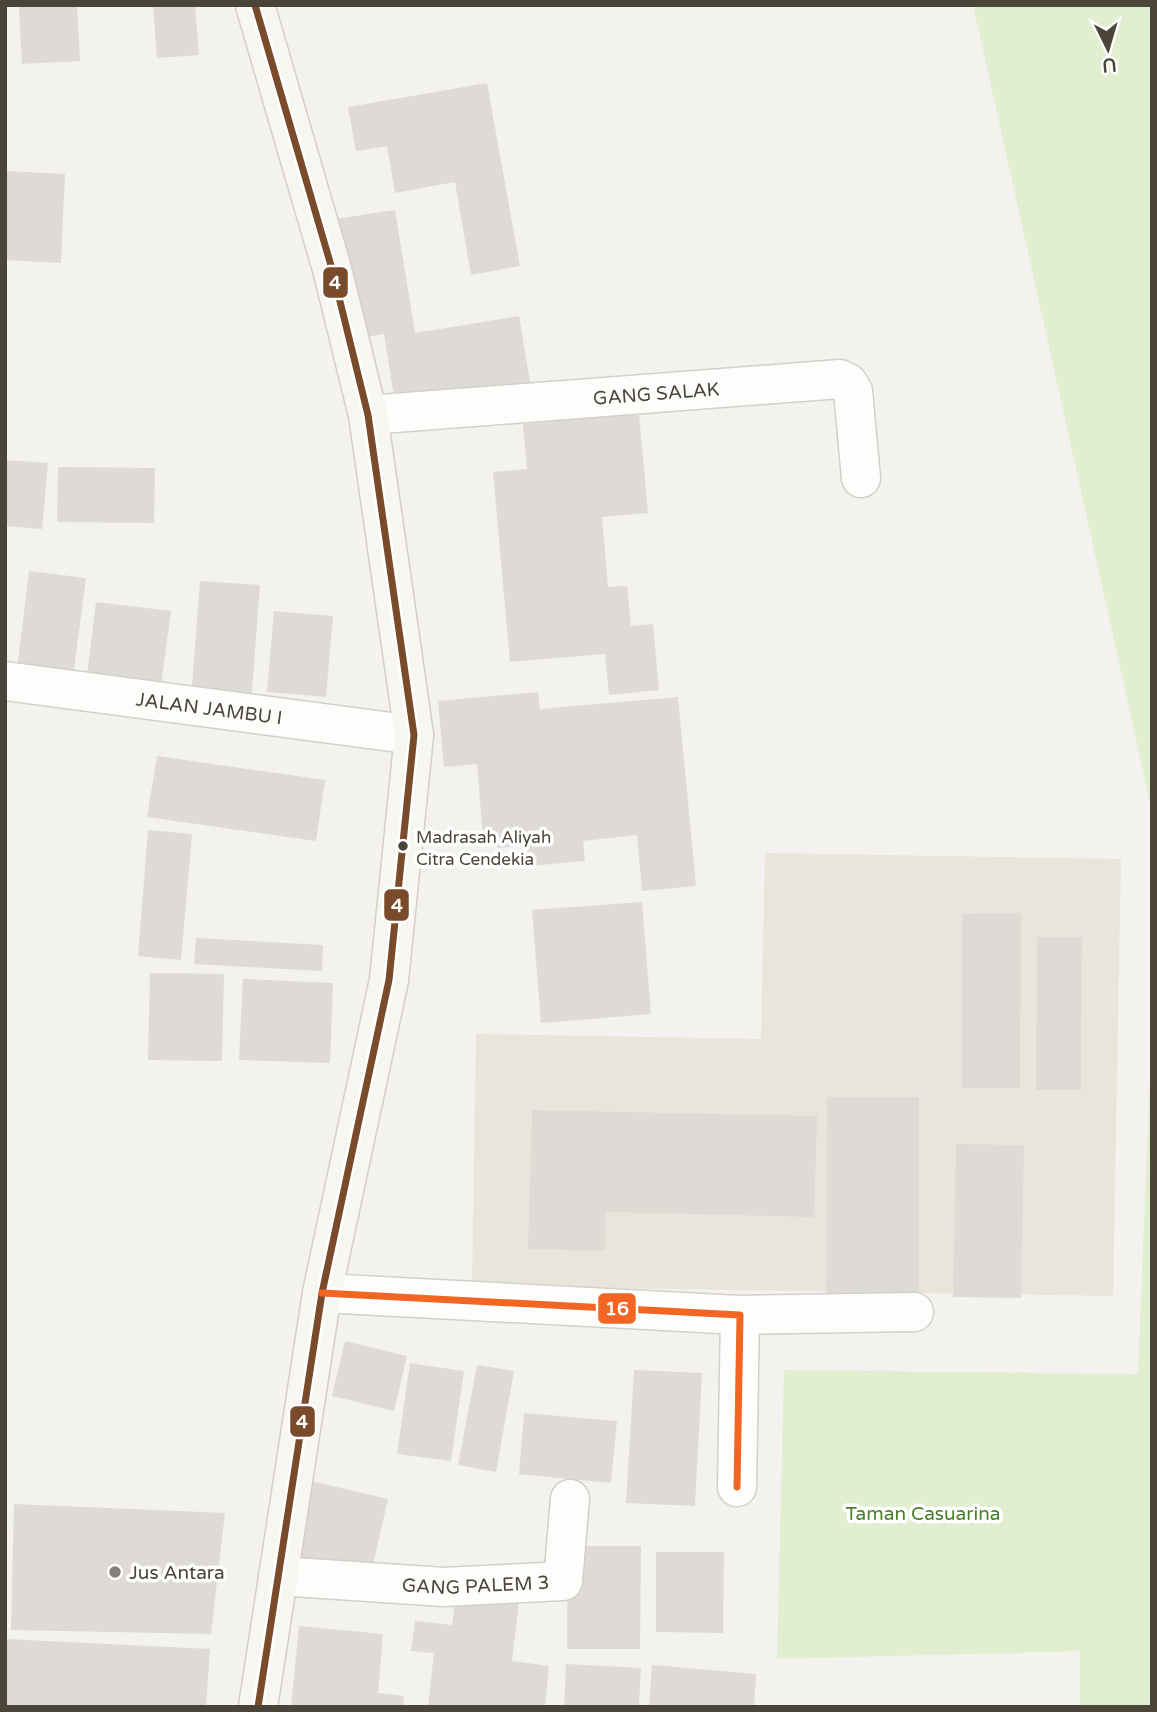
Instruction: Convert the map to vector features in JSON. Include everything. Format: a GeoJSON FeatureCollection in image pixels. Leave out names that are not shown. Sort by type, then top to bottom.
{"type":"FeatureCollection","features":[{"type":"Feature","properties":{"kind":"main road"},"geometry":{"type":"LineString","coordinates":[[255,5],[332,269],[368,415],[414,735],[389,980],[321,1293],[291,1576],[258,1707]]}},
{"type":"Feature","properties":{"kind":"street","name":"GANG SALAK"},"geometry":{"type":"LineString","coordinates":[[368,415],[839,379],[848,383],[853,391],[861,478]]}},
{"type":"Feature","properties":{"kind":"street","name":"JALAN JAMBU I"},"geometry":{"type":"LineString","coordinates":[[5,681],[414,735]]}},
{"type":"Feature","properties":{"kind":"street"},"geometry":{"type":"LineString","coordinates":[[321,1293],[740,1315],[914,1312]]}},
{"type":"Feature","properties":{"kind":"street"},"geometry":{"type":"LineString","coordinates":[[737,1487],[740,1315]]}},
{"type":"Feature","properties":{"kind":"street","name":"GANG PALEM 3"},"geometry":{"type":"LineString","coordinates":[[291,1576],[444,1587],[563,1581],[570,1499]]}},
{"type":"Feature","properties":{"kind":"shaded area"},"geometry":{"type":"Polygon","coordinates":[[[765,853],[1121,859],[1113,1296],[472,1286],[476,1034],[761,1039],[765,853]]]}},
{"type":"Feature","properties":{"kind":"green space"},"geometry":{"type":"Polygon","coordinates":[[[973,5],[1152,5],[1152,812],[973,5]]]}},
{"type":"Feature","properties":{"kind":"green space","name":"Taman Casuarina"},"geometry":{"type":"Polygon","coordinates":[[[1152,1026],[1152,1707],[1080,1707],[1080,1651],[777,1659],[784,1370],[1138,1374],[1152,1026]]]}},
{"type":"Feature","properties":{"kind":"building"},"geometry":{"type":"Polygon","coordinates":[[[19,5],[77,5],[80,61],[22,64],[19,5]]]}},
{"type":"Feature","properties":{"kind":"building"},"geometry":{"type":"Polygon","coordinates":[[[153,5],[195,5],[199,55],[157,58],[153,5]]]}},
{"type":"Feature","properties":{"kind":"building"},"geometry":{"type":"Polygon","coordinates":[[[487,83],[520,266],[471,275],[455,182],[395,193],[387,146],[356,151],[348,107],[487,83]]]}},
{"type":"Feature","properties":{"kind":"building"},"geometry":{"type":"Polygon","coordinates":[[[5,171],[65,174],[61,263],[5,260],[5,171]]]}},
{"type":"Feature","properties":{"kind":"building"},"geometry":{"type":"Polygon","coordinates":[[[395,210],[415,333],[519,316],[530,382],[395,403],[384,334],[354,339],[335,219],[395,210]]]}},
{"type":"Feature","properties":{"kind":"building"},"geometry":{"type":"Polygon","coordinates":[[[639,414],[648,513],[602,517],[608,587],[627,586],[631,626],[653,624],[659,690],[609,695],[605,654],[510,662],[493,472],[527,469],[523,424],[639,414]]]}},
{"type":"Feature","properties":{"kind":"building"},"geometry":{"type":"Polygon","coordinates":[[[5,460],[48,463],[42,529],[5,526],[5,460]]]}},
{"type":"Feature","properties":{"kind":"building"},"geometry":{"type":"Polygon","coordinates":[[[58,467],[155,468],[154,523],[57,522],[58,467]]]}},
{"type":"Feature","properties":{"kind":"building"},"geometry":{"type":"Polygon","coordinates":[[[29,571],[86,578],[72,684],[16,677],[29,571]]]}},
{"type":"Feature","properties":{"kind":"building"},"geometry":{"type":"Polygon","coordinates":[[[200,581],[260,585],[251,703],[191,699],[200,581]]]}},
{"type":"Feature","properties":{"kind":"building"},"geometry":{"type":"Polygon","coordinates":[[[96,602],[171,611],[160,693],[86,683],[96,602]]]}},
{"type":"Feature","properties":{"kind":"building"},"geometry":{"type":"Polygon","coordinates":[[[274,611],[333,616],[326,697],[267,692],[274,611]]]}},
{"type":"Feature","properties":{"kind":"building"},"geometry":{"type":"Polygon","coordinates":[[[538,692],[540,709],[678,697],[696,886],[642,891],[637,835],[583,841],[585,861],[529,866],[527,845],[497,848],[495,836],[483,837],[477,764],[444,767],[438,701],[538,692]]]}},
{"type":"Feature","properties":{"kind":"building"},"geometry":{"type":"Polygon","coordinates":[[[157,756],[325,780],[316,841],[147,817],[157,756]]]}},
{"type":"Feature","properties":{"kind":"building"},"geometry":{"type":"Polygon","coordinates":[[[148,830],[192,834],[181,960],[138,956],[148,830]]]}},
{"type":"Feature","properties":{"kind":"building"},"geometry":{"type":"Polygon","coordinates":[[[642,902],[651,1014],[541,1023],[532,910],[642,902]]]}},
{"type":"Feature","properties":{"kind":"building"},"geometry":{"type":"Polygon","coordinates":[[[1021,913],[1020,1088],[962,1088],[962,914],[1021,913]]]}},
{"type":"Feature","properties":{"kind":"building"},"geometry":{"type":"Polygon","coordinates":[[[1037,937],[1082,937],[1081,1090],[1036,1090],[1037,937]]]}},
{"type":"Feature","properties":{"kind":"building"},"geometry":{"type":"Polygon","coordinates":[[[196,938],[323,945],[322,971],[194,964],[196,938]]]}},
{"type":"Feature","properties":{"kind":"building"},"geometry":{"type":"Polygon","coordinates":[[[150,973],[224,974],[222,1061],[148,1060],[150,973]]]}},
{"type":"Feature","properties":{"kind":"building"},"geometry":{"type":"Polygon","coordinates":[[[243,979],[333,983],[330,1063],[239,1060],[243,979]]]}},
{"type":"Feature","properties":{"kind":"building"},"geometry":{"type":"Polygon","coordinates":[[[827,1097],[919,1097],[919,1300],[826,1299],[827,1097]]]}},
{"type":"Feature","properties":{"kind":"building"},"geometry":{"type":"Polygon","coordinates":[[[532,1110],[817,1116],[814,1217],[606,1212],[605,1251],[528,1249],[532,1110]]]}},
{"type":"Feature","properties":{"kind":"building"},"geometry":{"type":"Polygon","coordinates":[[[956,1144],[1024,1145],[1021,1298],[953,1297],[956,1144]]]}},
{"type":"Feature","properties":{"kind":"building"},"geometry":{"type":"Polygon","coordinates":[[[345,1341],[407,1356],[394,1411],[332,1396],[345,1341]]]}},
{"type":"Feature","properties":{"kind":"building"},"geometry":{"type":"Polygon","coordinates":[[[410,1363],[464,1371],[451,1461],[397,1454],[410,1363]]]}},
{"type":"Feature","properties":{"kind":"building"},"geometry":{"type":"Polygon","coordinates":[[[477,1365],[514,1371],[496,1472],[458,1465],[477,1365]]]}},
{"type":"Feature","properties":{"kind":"building"},"geometry":{"type":"Polygon","coordinates":[[[634,1370],[702,1373],[695,1506],[626,1503],[634,1370]]]}},
{"type":"Feature","properties":{"kind":"building"},"geometry":{"type":"Polygon","coordinates":[[[524,1413],[617,1421],[611,1483],[519,1474],[524,1413]]]}},
{"type":"Feature","properties":{"kind":"building"},"geometry":{"type":"Polygon","coordinates":[[[311,1481],[388,1499],[371,1574],[293,1556],[311,1481]]]}},
{"type":"Feature","properties":{"kind":"building","name":"Jus Antara"},"geometry":{"type":"Polygon","coordinates":[[[14,1504],[225,1513],[211,1634],[11,1630],[14,1504]]]}},
{"type":"Feature","properties":{"kind":"building"},"geometry":{"type":"Polygon","coordinates":[[[568,1546],[641,1546],[640,1649],[567,1649],[568,1546]]]}},
{"type":"Feature","properties":{"kind":"building"},"geometry":{"type":"Polygon","coordinates":[[[656,1552],[724,1552],[723,1633],[656,1632],[656,1552]]]}},
{"type":"Feature","properties":{"kind":"building"},"geometry":{"type":"Polygon","coordinates":[[[456,1595],[519,1602],[512,1661],[549,1666],[545,1707],[428,1707],[434,1653],[411,1651],[415,1621],[452,1625],[456,1595]]]}},
{"type":"Feature","properties":{"kind":"building"},"geometry":{"type":"Polygon","coordinates":[[[299,1626],[383,1634],[378,1693],[404,1696],[403,1707],[291,1707],[299,1626]]]}},
{"type":"Feature","properties":{"kind":"building"},"geometry":{"type":"Polygon","coordinates":[[[6,1639],[210,1649],[206,1707],[5,1707],[6,1639]]]}},
{"type":"Feature","properties":{"kind":"building"},"geometry":{"type":"Polygon","coordinates":[[[566,1664],[641,1668],[639,1707],[564,1707],[566,1664]]]}},
{"type":"Feature","properties":{"kind":"building"},"geometry":{"type":"Polygon","coordinates":[[[652,1665],[756,1674],[754,1707],[649,1707],[652,1665]]]}},
{"type":"Feature","properties":{"kind":"transit line","name":"4"},"geometry":{"type":"LineString","coordinates":[[255,5],[332,269],[368,415],[414,735],[389,980],[322,1293],[258,1707]]}},
{"type":"Feature","properties":{"kind":"transit line","name":"16"},"geometry":{"type":"LineString","coordinates":[[322,1293],[740,1315],[737,1487]]}},
{"type":"Feature","properties":{"kind":"place","name":"Madrasah Aliyah Citra Cendekia"},"geometry":{"type":"Point","coordinates":[403,846]}},
{"type":"Feature","properties":{"kind":"place","name":"Jus Antara"},"geometry":{"type":"Point","coordinates":[115,1572]}}]}
